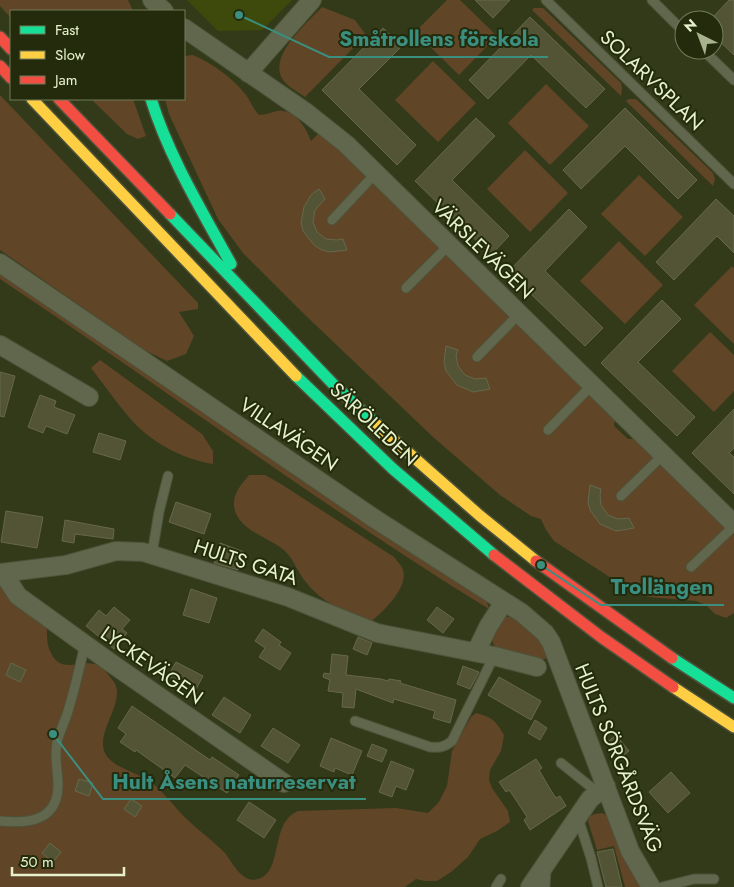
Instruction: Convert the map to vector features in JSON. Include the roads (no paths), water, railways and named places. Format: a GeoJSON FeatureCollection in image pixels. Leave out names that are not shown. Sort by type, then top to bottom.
{"type":"FeatureCollection","features":[{"type":"Feature","properties":{"kind":"main road"},"geometry":{"type":"LineString","coordinates":[[0,37],[10,48]]}},
{"type":"Feature","properties":{"kind":"main road"},"geometry":{"type":"LineString","coordinates":[[0,66],[10,77]]}},
{"type":"Feature","properties":{"kind":"main road","name":"SÄRÖLEDEN"},"geometry":{"type":"LineString","coordinates":[[33,100],[303,383],[393,469],[472,538],[538,590],[671,686],[734,727]]}},
{"type":"Feature","properties":{"kind":"main road","name":"SÄRÖLEDEN"},"geometry":{"type":"LineString","coordinates":[[60,100],[334,386],[407,453],[541,565],[671,657],[734,698]]}},
{"type":"Feature","properties":{"kind":"main road"},"geometry":{"type":"LineString","coordinates":[[151,100],[188,184],[217,240],[253,302]]}},
{"type":"Feature","properties":{"kind":"street"},"geometry":{"type":"LineString","coordinates":[[152,0],[163,10]]}},
{"type":"Feature","properties":{"kind":"street"},"geometry":{"type":"LineString","coordinates":[[248,73],[312,0]]}},
{"type":"Feature","properties":{"kind":"street","name":"VÄRSLEVÄGEN"},"geometry":{"type":"LineString","coordinates":[[185,29],[328,128],[734,525]]}},
{"type":"Feature","properties":{"kind":"street","name":"VILLAVÄGEN"},"geometry":{"type":"LineString","coordinates":[[0,263],[366,513],[522,613],[536,624],[551,642]]}},
{"type":"Feature","properties":{"kind":"street"},"geometry":{"type":"LineString","coordinates":[[0,346],[89,397]]}},
{"type":"Feature","properties":{"kind":"street","name":"HULTS GATA"},"geometry":{"type":"LineString","coordinates":[[1,573],[66,565],[116,551],[130,550],[152,554],[203,572],[288,597],[377,633],[476,652],[537,667]]}},
{"type":"Feature","properties":{"kind":"street","name":"LYCKEVÄGEN"},"geometry":{"type":"LineString","coordinates":[[1,573],[18,596],[284,783]]}},
{"type":"Feature","properties":{"kind":"street"},"geometry":{"type":"LineString","coordinates":[[476,652],[488,627],[504,602]]}},
{"type":"Feature","properties":{"kind":"street","name":"HULTS SÖRGÅRDSVÄG"},"geometry":{"type":"LineString","coordinates":[[551,642],[601,789],[630,851],[651,887]]}},
{"type":"Feature","properties":{"kind":"street"},"geometry":{"type":"LineString","coordinates":[[530,887],[578,817],[601,789]]}},
{"type":"Feature","properties":{"kind":"lane","name":"SOLARVSPLAN"},"geometry":{"type":"LineString","coordinates":[[546,0],[734,184]]}},
{"type":"Feature","properties":{"kind":"lane"},"geometry":{"type":"LineString","coordinates":[[652,0],[674,22]]}},
{"type":"Feature","properties":{"kind":"lane"},"geometry":{"type":"LineString","coordinates":[[713,60],[734,80]]}},
{"type":"Feature","properties":{"kind":"lane"},"geometry":{"type":"LineString","coordinates":[[332,220],[375,174]]}},
{"type":"Feature","properties":{"kind":"lane"},"geometry":{"type":"LineString","coordinates":[[406,288],[449,246]]}},
{"type":"Feature","properties":{"kind":"lane"},"geometry":{"type":"LineString","coordinates":[[477,358],[519,314]]}},
{"type":"Feature","properties":{"kind":"lane"},"geometry":{"type":"LineString","coordinates":[[548,430],[592,385]]}},
{"type":"Feature","properties":{"kind":"lane"},"geometry":{"type":"LineString","coordinates":[[621,496],[663,455]]}},
{"type":"Feature","properties":{"kind":"lane"},"geometry":{"type":"LineString","coordinates":[[152,554],[159,512],[168,476]]}},
{"type":"Feature","properties":{"kind":"lane"},"geometry":{"type":"LineString","coordinates":[[691,567],[734,525]]}},
{"type":"Feature","properties":{"kind":"lane"},"geometry":{"type":"LineString","coordinates":[[0,821],[28,822],[39,819],[48,812],[57,798],[58,785],[55,752],[57,741],[68,712],[85,644]]}},
{"type":"Feature","properties":{"kind":"lane"},"geometry":{"type":"LineString","coordinates":[[355,721],[430,747],[439,748],[446,746],[452,741],[494,656]]}},
{"type":"Feature","properties":{"kind":"lane"},"geometry":{"type":"LineString","coordinates":[[561,763],[601,789]]}},
{"type":"Feature","properties":{"kind":"lane"},"geometry":{"type":"LineString","coordinates":[[578,817],[598,887]]}},
{"type":"Feature","properties":{"kind":"lane"},"geometry":{"type":"LineString","coordinates":[[545,887],[546,864]]}},
{"type":"Feature","properties":{"kind":"lane"},"geometry":{"type":"LineString","coordinates":[[496,887],[502,879]]}},
{"type":"Feature","properties":{"kind":"lane"},"geometry":{"type":"LineString","coordinates":[[662,887],[694,879],[714,879]]}},
{"type":"Feature","properties":{"kind":"place","name":"Småtrollens förskola"},"geometry":{"type":"Point","coordinates":[239,15]}},
{"type":"Feature","properties":{"kind":"place","name":"Trollängen"},"geometry":{"type":"Point","coordinates":[541,565]}},
{"type":"Feature","properties":{"kind":"place","name":"Hult Åsens naturreservat"},"geometry":{"type":"Point","coordinates":[53,734]}}]}
